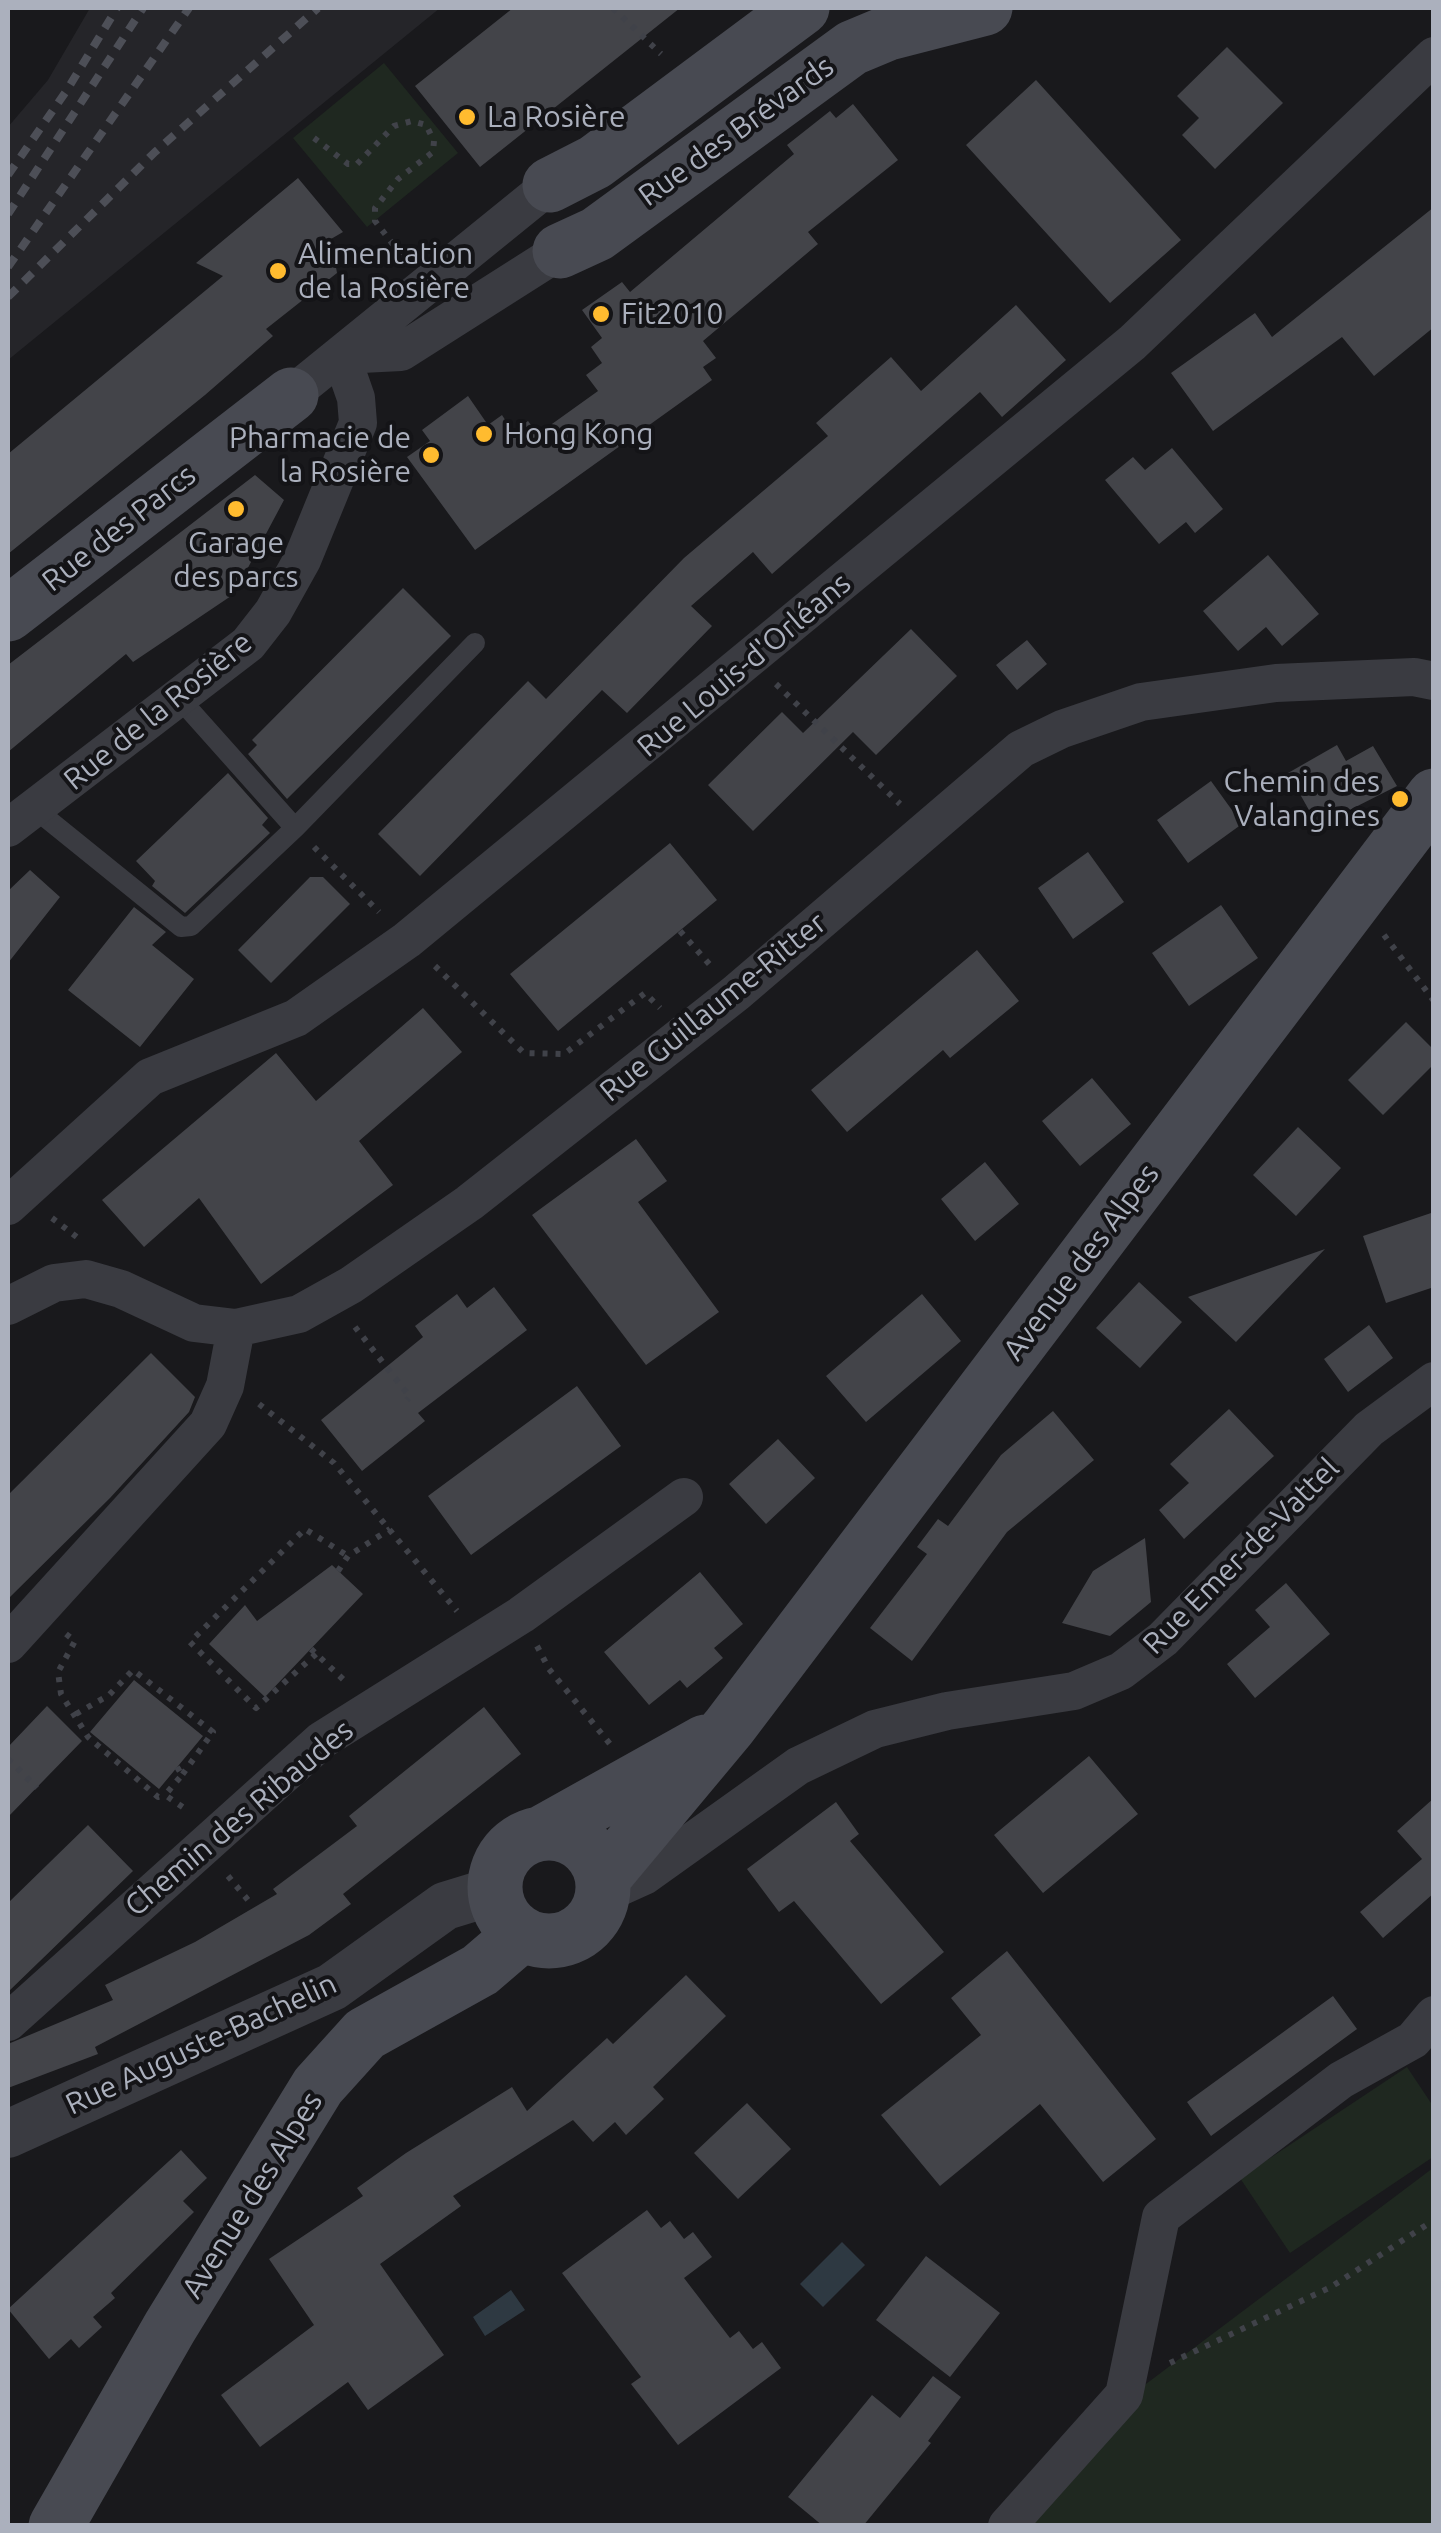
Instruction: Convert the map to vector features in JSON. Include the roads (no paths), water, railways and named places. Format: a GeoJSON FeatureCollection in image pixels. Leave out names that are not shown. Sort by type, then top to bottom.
{"type":"FeatureCollection","features":[{"type":"Feature","properties":{"kind":"main road","name":"Rue des Parcs"},"geometry":{"type":"LineString","coordinates":[[550,185],[596,162],[802,8]]}},
{"type":"Feature","properties":{"kind":"main road","name":"Rue des Brévards"},"geometry":{"type":"LineString","coordinates":[[560,250],[597,234],[852,48],[888,33],[984,8]]}},
{"type":"Feature","properties":{"kind":"main road","name":"Rue des Parcs"},"geometry":{"type":"LineString","coordinates":[[8,614],[291,395]]}},
{"type":"Feature","properties":{"kind":"main road","name":"Avenue des Alpes"},"geometry":{"type":"LineString","coordinates":[[602,1887],[729,1727],[1434,796]]}},
{"type":"Feature","properties":{"kind":"main road","name":"Avenue des Alpes"},"geometry":{"type":"LineString","coordinates":[[542,1832],[729,1727]]}},
{"type":"Feature","properties":{"kind":"main road"},"geometry":{"type":"LineString","coordinates":[[542,1832],[575,1839],[598,1862],[602,1887],[586,1926],[572,1936],[538,1940],[508,1912],[502,1859],[526,1837],[542,1832]]}},
{"type":"Feature","properties":{"kind":"main road","name":"Avenue des Alpes"},"geometry":{"type":"LineString","coordinates":[[56,2526],[170,2327],[318,2086],[365,2034],[480,1970],[508,1912]]}},
{"type":"Feature","properties":{"kind":"street","name":"Rue Louis-d'Orléans"},"geometry":{"type":"LineString","coordinates":[[8,1206],[150,1077],[296,1018],[408,940],[1132,343],[1434,56]]}},
{"type":"Feature","properties":{"kind":"street","name":"Rue des Parcs"},"geometry":{"type":"LineString","coordinates":[[291,395],[550,185]]}},
{"type":"Feature","properties":{"kind":"street"},"geometry":{"type":"LineString","coordinates":[[501,224],[529,246],[560,250]]}},
{"type":"Feature","properties":{"kind":"street"},"geometry":{"type":"LineString","coordinates":[[341,354],[400,352],[560,250]]}},
{"type":"Feature","properties":{"kind":"street","name":"Rue de la Rosière"},"geometry":{"type":"LineString","coordinates":[[21,818],[248,644],[273,612],[302,560],[358,423],[356,398],[341,354]]}},
{"type":"Feature","properties":{"kind":"street","name":"Rue Guillaume-Ritter"},"geometry":{"type":"LineString","coordinates":[[8,1306],[54,1284],[86,1279],[120,1289],[194,1323],[236,1328],[300,1314],[469,1203],[736,992],[1021,749],[1062,729],[1141,702],[1276,683],[1414,678],[1434,681]]}},
{"type":"Feature","properties":{"kind":"street"},"geometry":{"type":"LineString","coordinates":[[8,1644],[208,1424],[226,1386],[236,1328]]}},
{"type":"Feature","properties":{"kind":"street","name":"Rue Emer-de-Vattel"},"geometry":{"type":"LineString","coordinates":[[602,1887],[644,1876],[798,1766],[874,1729],[948,1711],[1074,1691],[1121,1671],[1163,1639],[1370,1429],[1434,1381]]}},
{"type":"Feature","properties":{"kind":"street","name":"Chemin des Ribaudes"},"geometry":{"type":"LineString","coordinates":[[8,2022],[217,1830],[322,1740],[521,1615],[684,1497]]}},
{"type":"Feature","properties":{"kind":"street","name":"Rue Auguste-Bachelin"},"geometry":{"type":"LineString","coordinates":[[8,2134],[332,1987],[445,1906],[508,1912]]}},
{"type":"Feature","properties":{"kind":"street"},"geometry":{"type":"LineString","coordinates":[[1007,2526],[1124,2395],[1160,2217],[1342,2080],[1413,2040],[1434,2014]]}},
{"type":"Feature","properties":{"kind":"lane"},"geometry":{"type":"LineString","coordinates":[[21,818],[181,927],[202,920],[475,643]]}},
{"type":"Feature","properties":{"kind":"lane"},"geometry":{"type":"LineString","coordinates":[[179,698],[295,828]]}},
{"type":"Feature","properties":{"kind":"railway"},"geometry":{"type":"LineString","coordinates":[[8,175],[117,8]]}},
{"type":"Feature","properties":{"kind":"railway"},"geometry":{"type":"LineString","coordinates":[[8,214],[143,8]]}},
{"type":"Feature","properties":{"kind":"railway"},"geometry":{"type":"LineString","coordinates":[[8,267],[189,8]]}},
{"type":"Feature","properties":{"kind":"railway"},"geometry":{"type":"LineString","coordinates":[[8,297],[155,152],[318,8]]}},
{"type":"Feature","properties":{"kind":"place","name":"La Rosière"},"geometry":{"type":"Point","coordinates":[467,117]}},
{"type":"Feature","properties":{"kind":"place","name":"Alimentation de la Rosière"},"geometry":{"type":"Point","coordinates":[278,271]}},
{"type":"Feature","properties":{"kind":"place","name":"Fit2010"},"geometry":{"type":"Point","coordinates":[601,314]}},
{"type":"Feature","properties":{"kind":"place","name":"Hong Kong"},"geometry":{"type":"Point","coordinates":[484,434]}},
{"type":"Feature","properties":{"kind":"place","name":"Pharmacie de la Rosière"},"geometry":{"type":"Point","coordinates":[431,455]}},
{"type":"Feature","properties":{"kind":"place","name":"Garage des parcs"},"geometry":{"type":"Point","coordinates":[236,509]}},
{"type":"Feature","properties":{"kind":"place","name":"Chemin des Valangines"},"geometry":{"type":"Point","coordinates":[1400,799]}}]}
